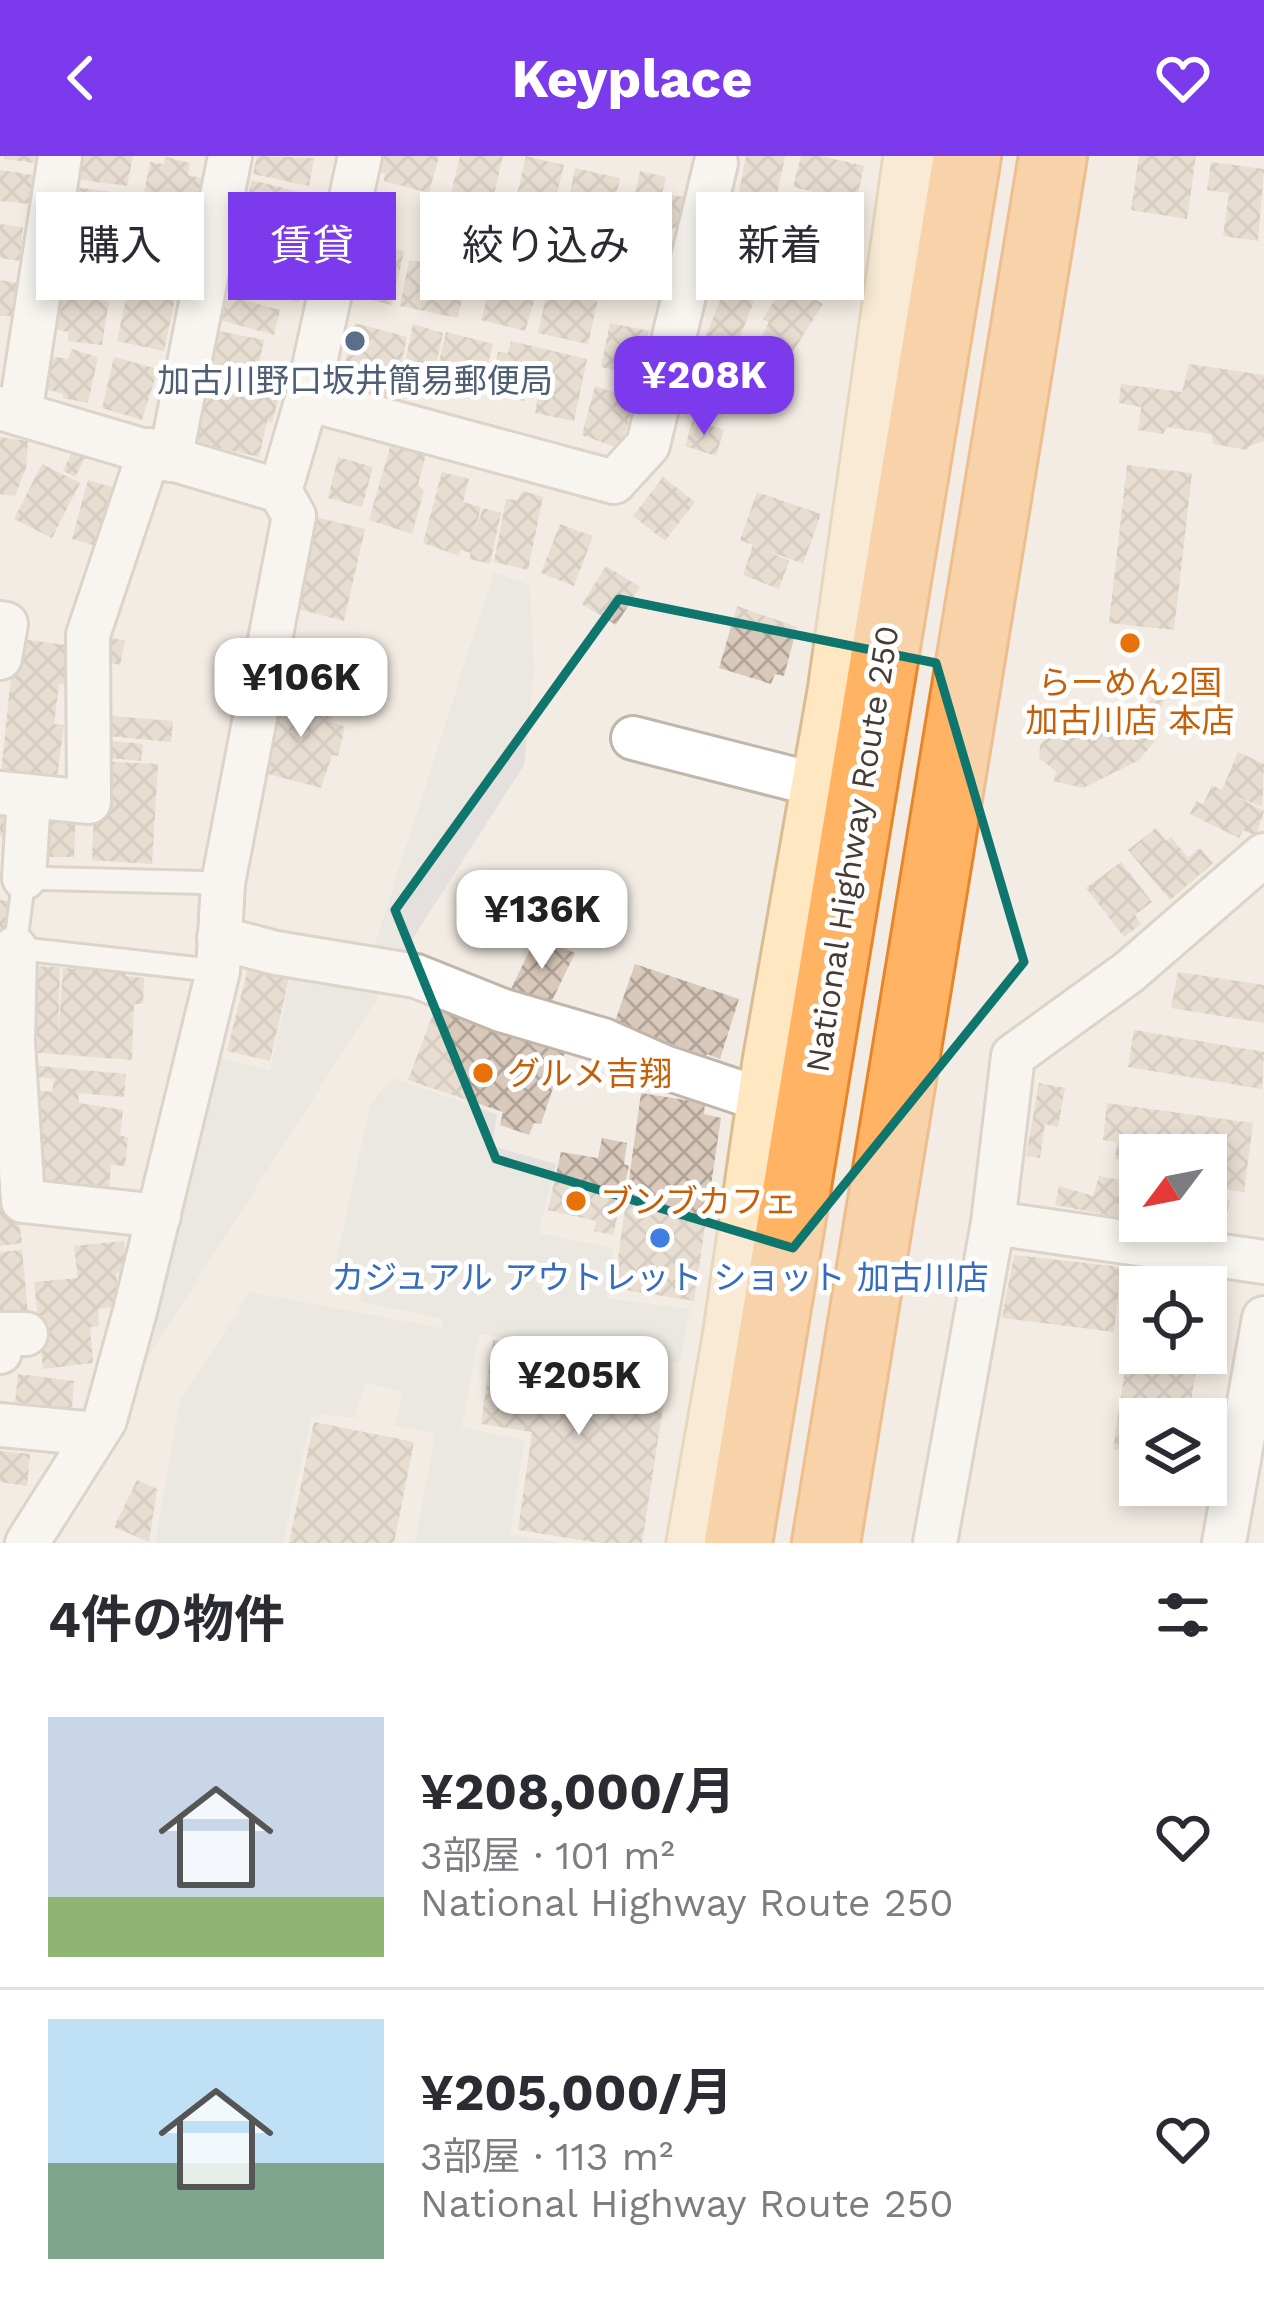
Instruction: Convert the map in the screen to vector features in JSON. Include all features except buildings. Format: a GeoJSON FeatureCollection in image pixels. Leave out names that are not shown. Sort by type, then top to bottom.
{"type":"FeatureCollection","features":[{"type":"Feature","properties":{"kind":"highway","name":"National Highway Route 250"},"geometry":{"type":"LineString","coordinates":[[738,1543],[842,783],[967,156]]}},
{"type":"Feature","properties":{"kind":"highway"},"geometry":{"type":"LineString","coordinates":[[826,1543],[1053,156]]}},
{"type":"Feature","properties":{"kind":"street"},"geometry":{"type":"LineString","coordinates":[[27,1543],[105,1420],[159,1216],[219,955],[223,883],[294,516],[280,491],[10,411],[60,156]]}},
{"type":"Feature","properties":{"kind":"street"},"geometry":{"type":"LineString","coordinates":[[24,878],[14,796],[88,802],[88,635],[160,455],[230,156]]}},
{"type":"Feature","properties":{"kind":"street"},"geometry":{"type":"LineString","coordinates":[[280,491],[307,399],[360,156]]}},
{"type":"Feature","properties":{"kind":"street"},"geometry":{"type":"LineString","coordinates":[[696,1543],[733,1338],[766,1101],[842,783],[880,405],[914,156]]}},
{"type":"Feature","properties":{"kind":"street"},"geometry":{"type":"LineString","coordinates":[[709,192],[716,163]]}},
{"type":"Feature","properties":{"kind":"street"},"geometry":{"type":"LineString","coordinates":[[307,399],[614,482],[648,445],[696,246]]}},
{"type":"Feature","properties":{"kind":"street"},"geometry":{"type":"LineString","coordinates":[[0,623],[6,624],[0,658]]}},
{"type":"Feature","properties":{"kind":"street"},"geometry":{"type":"LineString","coordinates":[[633,738],[688,766],[842,783]]}},
{"type":"Feature","properties":{"kind":"street"},"geometry":{"type":"LineString","coordinates":[[935,1543],[993,1223],[1013,1056],[1129,972],[1264,855]]}},
{"type":"Feature","properties":{"kind":"street"},"geometry":{"type":"LineString","coordinates":[[15,948],[10,1155],[23,1201],[159,1216]]}},
{"type":"Feature","properties":{"kind":"street"},"geometry":{"type":"LineString","coordinates":[[219,955],[276,953],[416,976],[766,1101]]}},
{"type":"Feature","properties":{"kind":"street"},"geometry":{"type":"LineString","coordinates":[[993,1223],[1264,1262]]}},
{"type":"Feature","properties":{"kind":"street"},"geometry":{"type":"LineString","coordinates":[[1224,1543],[1264,1318]]}},
{"type":"Feature","properties":{"kind":"street"},"geometry":{"type":"LineString","coordinates":[[0,1425],[95,1435]]}},
{"type":"Feature","properties":{"kind":"lane"},"geometry":{"type":"LineString","coordinates":[[219,955],[15,948],[24,878],[223,883]]}},
{"type":"Feature","properties":{"kind":"highlighted area"},"geometry":{"type":"Polygon","coordinates":[[[619,599],[936,663],[1024,962],[793,1248],[496,1159],[395,910],[619,599]]]}},
{"type":"Feature","properties":{"kind":"shaded area"},"geometry":{"type":"Polygon","coordinates":[[[494,572],[530,585],[534,670],[524,765],[399,960],[370,959],[494,572]]]}},
{"type":"Feature","properties":{"kind":"shaded area"},"geometry":{"type":"Polygon","coordinates":[[[293,968],[385,986],[115,1409],[214,1057],[270,1070],[293,968]]]}},
{"type":"Feature","properties":{"kind":"shaded area"},"geometry":{"type":"Polygon","coordinates":[[[392,1078],[497,1114],[492,1146],[556,1164],[538,1233],[614,1248],[606,1298],[690,1309],[680,1363],[479,1334],[462,1427],[525,1440],[510,1534],[563,1543],[415,1543],[435,1434],[395,1425],[403,1392],[365,1383],[355,1418],[320,1414],[311,1418],[283,1543],[155,1543],[180,1401],[250,1292],[442,1328],[443,1319],[360,1302],[363,1273],[336,1262],[370,1105],[392,1078]]]}},
{"type":"Feature","properties":{"kind":"place","name":"加古川野口坂井簡易郵便局"},"geometry":{"type":"Point","coordinates":[355,341]}},
{"type":"Feature","properties":{"kind":"place","name":"らーめん2国 加古川店 本店"},"geometry":{"type":"Point","coordinates":[1130,643]}},
{"type":"Feature","properties":{"kind":"place","name":"グルメ吉翔"},"geometry":{"type":"Point","coordinates":[483,1073]}},
{"type":"Feature","properties":{"kind":"place","name":"ブンブカフェ"},"geometry":{"type":"Point","coordinates":[576,1201]}},
{"type":"Feature","properties":{"kind":"place","name":"カジュアル アウトレット ショット 加古川店"},"geometry":{"type":"Point","coordinates":[660,1238]}}]}
